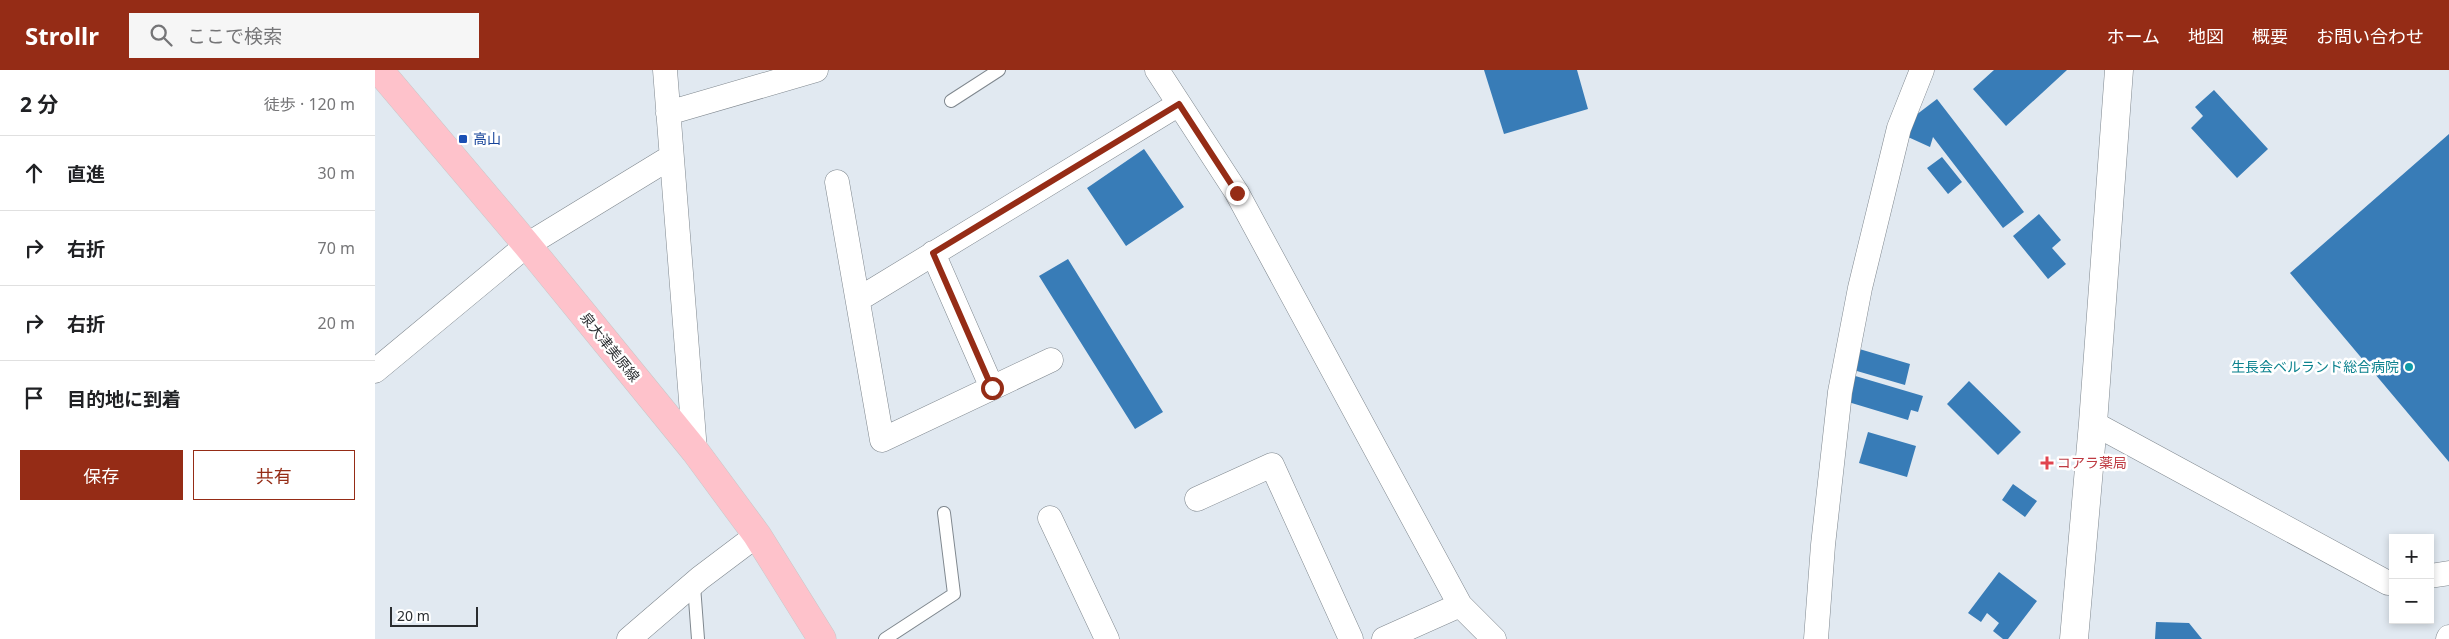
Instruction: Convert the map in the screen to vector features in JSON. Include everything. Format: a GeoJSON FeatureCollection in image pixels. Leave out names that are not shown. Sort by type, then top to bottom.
{"type":"FeatureCollection","features":[{"type":"Feature","properties":{"kind":"main road","name":"泉大津美原線"},"geometry":{"type":"LineString","coordinates":[[379,70],[527,245],[695,451],[757,535],[822,639]]}},
{"type":"Feature","properties":{"kind":"street"},"geometry":{"type":"LineString","coordinates":[[665,70],[695,451]]}},
{"type":"Feature","properties":{"kind":"street"},"geometry":{"type":"LineString","coordinates":[[668,113],[816,70]]}},
{"type":"Feature","properties":{"kind":"street"},"geometry":{"type":"LineString","coordinates":[[1157,70],[1237,193],[1461,605],[1494,639]]}},
{"type":"Feature","properties":{"kind":"street"},"geometry":{"type":"LineString","coordinates":[[1816,639],[1823,546],[1840,392],[1860,288],[1899,128],[1922,70]]}},
{"type":"Feature","properties":{"kind":"street"},"geometry":{"type":"LineString","coordinates":[[2074,639],[2093,423],[2119,70]]}},
{"type":"Feature","properties":{"kind":"street"},"geometry":{"type":"LineString","coordinates":[[859,299],[1179,104]]}},
{"type":"Feature","properties":{"kind":"street"},"geometry":{"type":"LineString","coordinates":[[375,371],[527,245],[671,158]]}},
{"type":"Feature","properties":{"kind":"street"},"geometry":{"type":"LineString","coordinates":[[837,182],[859,299],[882,440],[1051,360]]}},
{"type":"Feature","properties":{"kind":"street"},"geometry":{"type":"LineString","coordinates":[[933,253],[992,388]]}},
{"type":"Feature","properties":{"kind":"street"},"geometry":{"type":"LineString","coordinates":[[2093,423],[2389,583]]}},
{"type":"Feature","properties":{"kind":"street"},"geometry":{"type":"LineString","coordinates":[[1197,499],[1272,465],[1351,639]]}},
{"type":"Feature","properties":{"kind":"street"},"geometry":{"type":"LineString","coordinates":[[1050,518],[1107,639]]}},
{"type":"Feature","properties":{"kind":"street"},"geometry":{"type":"LineString","coordinates":[[629,639],[694,586],[700,578],[757,535]]}},
{"type":"Feature","properties":{"kind":"street"},"geometry":{"type":"LineString","coordinates":[[2434,576],[2449,574]]}},
{"type":"Feature","properties":{"kind":"street"},"geometry":{"type":"LineString","coordinates":[[1384,639],[1461,605]]}},
{"type":"Feature","properties":{"kind":"lane"},"geometry":{"type":"LineString","coordinates":[[951,102],[999,70]]}},
{"type":"Feature","properties":{"kind":"lane"},"geometry":{"type":"LineString","coordinates":[[885,639],[954,594],[944,513]]}},
{"type":"Feature","properties":{"kind":"lane"},"geometry":{"type":"LineString","coordinates":[[694,586],[698,639]]}},
{"type":"Feature","properties":{"kind":"building"},"geometry":{"type":"Polygon","coordinates":[[[1484,70],[1577,70],[1588,109],[1504,134],[1484,70]]]}},
{"type":"Feature","properties":{"kind":"building"},"geometry":{"type":"Polygon","coordinates":[[[1994,70],[2067,70],[2006,126],[1973,89],[1994,70]]]}},
{"type":"Feature","properties":{"kind":"building"},"geometry":{"type":"Polygon","coordinates":[[[2214,90],[2268,149],[2237,178],[2191,128],[2203,116],[2195,107],[2214,90]]]}},
{"type":"Feature","properties":{"kind":"building"},"geometry":{"type":"Polygon","coordinates":[[[1937,99],[2024,212],[2003,228],[1933,137],[1930,147],[1908,137],[1916,115],[1937,99]]]}},
{"type":"Feature","properties":{"kind":"building","name":"生長会ベルランド総合病院"},"geometry":{"type":"Polygon","coordinates":[[[2449,134],[2449,462],[2290,273],[2449,134]]]}},
{"type":"Feature","properties":{"kind":"building"},"geometry":{"type":"Polygon","coordinates":[[[1144,149],[1184,207],[1126,246],[1087,188],[1144,149]]]}},
{"type":"Feature","properties":{"kind":"building"},"geometry":{"type":"Polygon","coordinates":[[[1942,157],[1962,182],[1948,194],[1927,168],[1942,157]]]}},
{"type":"Feature","properties":{"kind":"building"},"geometry":{"type":"Polygon","coordinates":[[[2039,214],[2061,240],[2052,248],[2066,264],[2048,279],[2013,236],[2039,214]]]}},
{"type":"Feature","properties":{"kind":"building"},"geometry":{"type":"Polygon","coordinates":[[[1068,259],[1163,412],[1135,429],[1039,276],[1068,259]]]}},
{"type":"Feature","properties":{"kind":"building"},"geometry":{"type":"Polygon","coordinates":[[[1856,348],[1910,364],[1905,385],[1850,369],[1856,348]]]}},
{"type":"Feature","properties":{"kind":"building"},"geometry":{"type":"Polygon","coordinates":[[[1852,375],[1923,396],[1918,412],[1911,410],[1908,420],[1845,401],[1852,375]]]}},
{"type":"Feature","properties":{"kind":"building"},"geometry":{"type":"Polygon","coordinates":[[[1969,381],[2021,432],[1998,455],[1947,404],[1969,381]]]}},
{"type":"Feature","properties":{"kind":"building"},"geometry":{"type":"Polygon","coordinates":[[[1868,432],[1916,446],[1907,477],[1859,463],[1868,432]]]}},
{"type":"Feature","properties":{"kind":"building"},"geometry":{"type":"Polygon","coordinates":[[[2013,484],[2037,501],[2025,517],[2002,500],[2013,484]]]}},
{"type":"Feature","properties":{"kind":"building"},"geometry":{"type":"Polygon","coordinates":[[[1999,572],[2037,601],[2008,639],[2003,639],[1993,631],[1999,623],[1987,613],[1981,622],[1968,613],[1999,572]]]}},
{"type":"Feature","properties":{"kind":"building"},"geometry":{"type":"Polygon","coordinates":[[[2156,622],[2189,623],[2202,639],[2155,639],[2156,622]]]}},
{"type":"Feature","properties":{"kind":"place","name":"高山"},"geometry":{"type":"Point","coordinates":[463,139]}},
{"type":"Feature","properties":{"kind":"place","name":"生長会ベルランド総合病院"},"geometry":{"type":"Point","coordinates":[2409,367]}},
{"type":"Feature","properties":{"kind":"place","name":"コアラ薬局"},"geometry":{"type":"Point","coordinates":[2047,463]}},
{"type":"Feature","properties":{"kind":"route"},"geometry":{"type":"LineString","coordinates":[[992,388],[933,253],[1179,104],[1237,193]]}}]}
